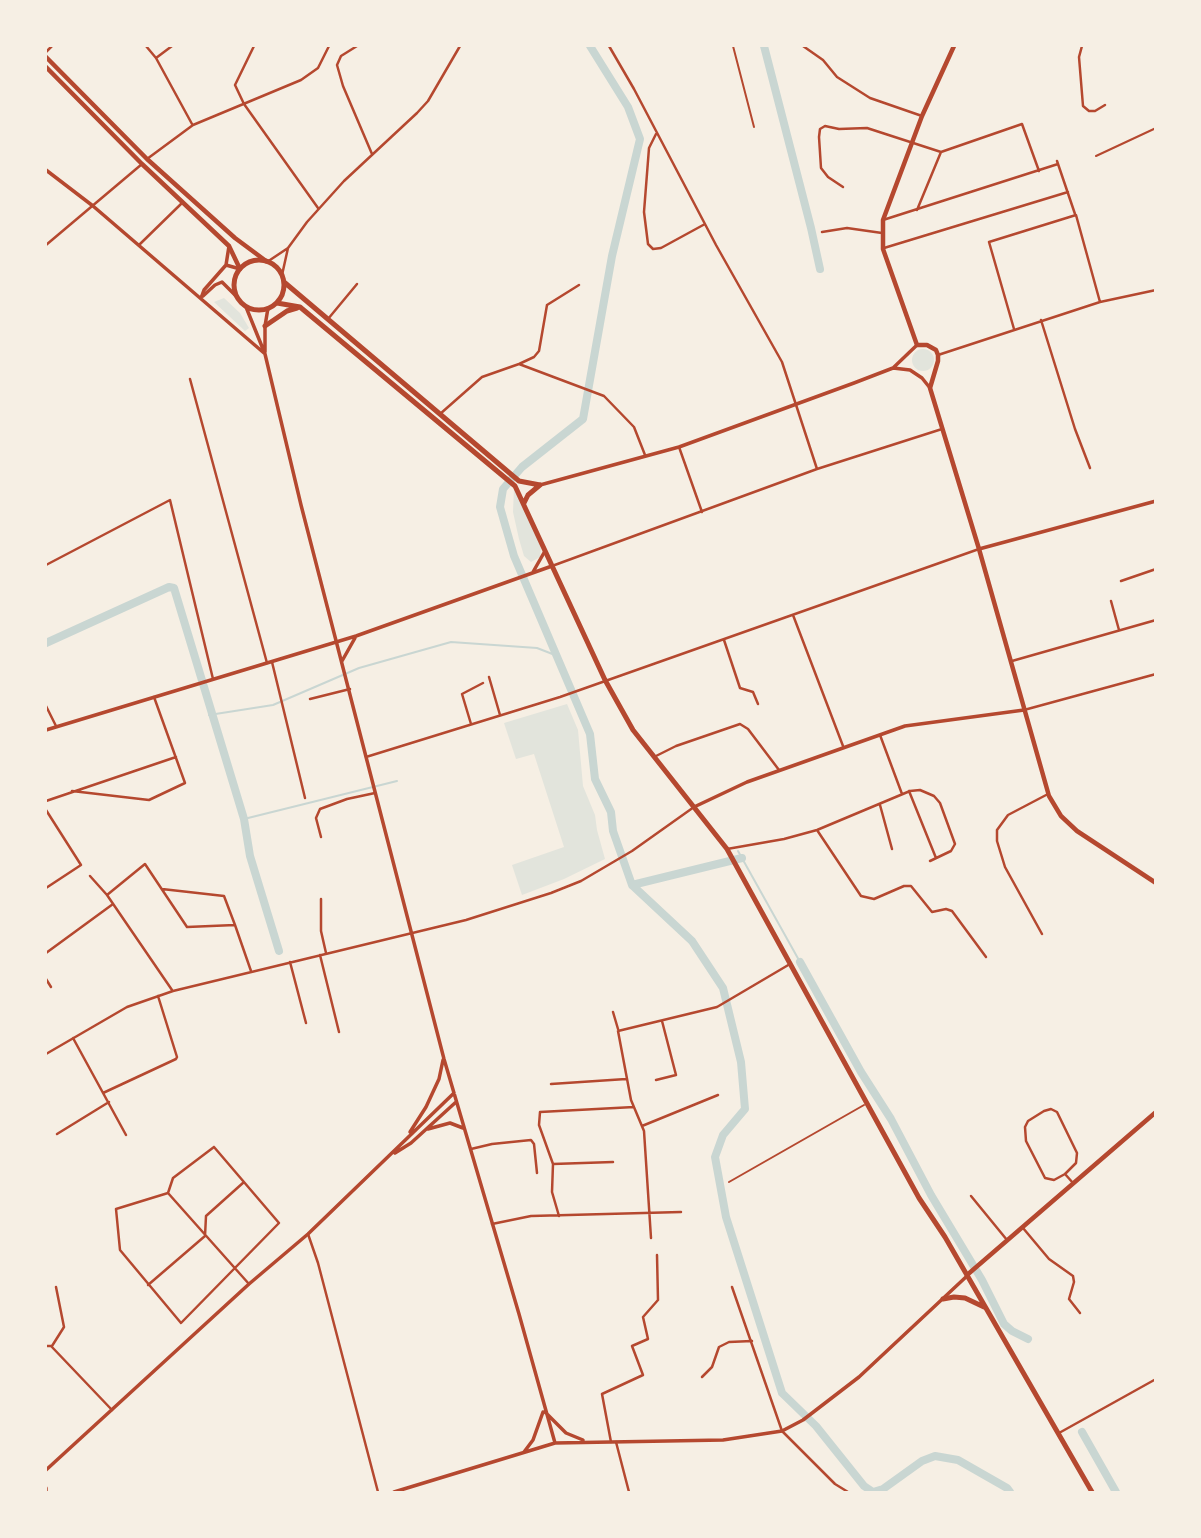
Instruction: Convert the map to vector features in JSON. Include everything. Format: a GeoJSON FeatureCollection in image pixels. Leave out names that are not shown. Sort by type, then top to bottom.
{"type":"FeatureCollection","features":[{"type":"Feature","properties":{"kind":"main road"},"geometry":{"type":"LineString","coordinates":[[954,46],[922,116],[883,220],[883,249],[917,345],[927,345],[936,350],[938,355],[930,388],[1012,661],[1048,794],[1061,816],[1077,831],[1156,883]]}},
{"type":"Feature","properties":{"kind":"main road"},"geometry":{"type":"LineString","coordinates":[[46,54],[147,159],[235,239],[274,265],[282,275],[283,294],[277,303],[260,310],[246,307],[236,296],[235,278],[240,269],[255,261],[267,262]]}},
{"type":"Feature","properties":{"kind":"main road"},"geometry":{"type":"LineString","coordinates":[[46,67],[142,164],[229,246],[240,269]]}},
{"type":"Feature","properties":{"kind":"main road"},"geometry":{"type":"LineString","coordinates":[[284,282],[517,484],[605,680],[633,730],[728,851],[919,1198],[969,1273],[984,1307],[1092,1493]]}},
{"type":"Feature","properties":{"kind":"main road"},"geometry":{"type":"LineString","coordinates":[[277,303],[300,307],[383,377],[438,417]]}},
{"type":"Feature","properties":{"kind":"main road"},"geometry":{"type":"LineString","coordinates":[[265,326],[287,311],[300,307]]}},
{"type":"Feature","properties":{"kind":"main road"},"geometry":{"type":"LineString","coordinates":[[350,349],[355,343]]}},
{"type":"Feature","properties":{"kind":"main road"},"geometry":{"type":"LineString","coordinates":[[383,377],[389,371]]}},
{"type":"Feature","properties":{"kind":"main road"},"geometry":{"type":"LineString","coordinates":[[517,484],[540,485]]}},
{"type":"Feature","properties":{"kind":"main road"},"geometry":{"type":"LineString","coordinates":[[524,503],[528,495],[540,485]]}},
{"type":"Feature","properties":{"kind":"main road"},"geometry":{"type":"LineString","coordinates":[[969,1273],[1156,1112]]}},
{"type":"Feature","properties":{"kind":"main road"},"geometry":{"type":"LineString","coordinates":[[943,1299],[965,1298],[984,1307]]}},
{"type":"Feature","properties":{"kind":"street"},"geometry":{"type":"LineString","coordinates":[[46,54],[52,46]]}},
{"type":"Feature","properties":{"kind":"street"},"geometry":{"type":"LineString","coordinates":[[146,46],[156,58],[193,125]]}},
{"type":"Feature","properties":{"kind":"street"},"geometry":{"type":"LineString","coordinates":[[156,58],[172,46]]}},
{"type":"Feature","properties":{"kind":"street"},"geometry":{"type":"LineString","coordinates":[[254,46],[234,85],[244,104],[319,208]]}},
{"type":"Feature","properties":{"kind":"street"},"geometry":{"type":"LineString","coordinates":[[147,159],[193,125],[301,80],[318,68],[329,46]]}},
{"type":"Feature","properties":{"kind":"street"},"geometry":{"type":"LineString","coordinates":[[356,46],[341,56],[337,65],[343,86],[372,153]]}},
{"type":"Feature","properties":{"kind":"street"},"geometry":{"type":"LineString","coordinates":[[267,262],[288,248],[319,208],[372,153],[428,101],[462,46]]}},
{"type":"Feature","properties":{"kind":"street"},"geometry":{"type":"LineString","coordinates":[[609,46],[782,362],[817,469]]}},
{"type":"Feature","properties":{"kind":"street"},"geometry":{"type":"LineString","coordinates":[[803,46],[823,60],[836,77],[870,98],[922,116]]}},
{"type":"Feature","properties":{"kind":"street"},"geometry":{"type":"LineString","coordinates":[[1082,46],[1079,57],[1083,106],[1089,111],[1095,111],[1105,104]]}},
{"type":"Feature","properties":{"kind":"street"},"geometry":{"type":"LineString","coordinates":[[843,187],[828,177],[821,168],[819,137],[820,129],[825,126],[839,129],[867,128],[940,152],[1022,124],[1039,171]]}},
{"type":"Feature","properties":{"kind":"street"},"geometry":{"type":"LineString","coordinates":[[657,132],[649,148],[643,212],[648,244],[653,249],[661,248],[705,224]]}},
{"type":"Feature","properties":{"kind":"street"},"geometry":{"type":"LineString","coordinates":[[917,210],[940,152]]}},
{"type":"Feature","properties":{"kind":"street"},"geometry":{"type":"LineString","coordinates":[[883,220],[1058,163],[1076,215],[1100,302]]}},
{"type":"Feature","properties":{"kind":"street"},"geometry":{"type":"LineString","coordinates":[[46,245],[142,164]]}},
{"type":"Feature","properties":{"kind":"street"},"geometry":{"type":"LineString","coordinates":[[46,170],[93,206],[265,354]]}},
{"type":"Feature","properties":{"kind":"street"},"geometry":{"type":"LineString","coordinates":[[883,249],[1068,192]]}},
{"type":"Feature","properties":{"kind":"street"},"geometry":{"type":"LineString","coordinates":[[139,245],[183,202]]}},
{"type":"Feature","properties":{"kind":"street"},"geometry":{"type":"LineString","coordinates":[[1014,329],[989,242],[1076,215]]}},
{"type":"Feature","properties":{"kind":"street"},"geometry":{"type":"LineString","coordinates":[[822,233],[847,228],[882,233]]}},
{"type":"Feature","properties":{"kind":"street"},"geometry":{"type":"LineString","coordinates":[[201,298],[204,290],[226,265],[229,246]]}},
{"type":"Feature","properties":{"kind":"street"},"geometry":{"type":"LineString","coordinates":[[282,275],[288,248]]}},
{"type":"Feature","properties":{"kind":"street"},"geometry":{"type":"LineString","coordinates":[[226,265],[240,269]]}},
{"type":"Feature","properties":{"kind":"street"},"geometry":{"type":"LineString","coordinates":[[201,298],[222,282],[236,296]]}},
{"type":"Feature","properties":{"kind":"street"},"geometry":{"type":"LineString","coordinates":[[328,319],[357,284]]}},
{"type":"Feature","properties":{"kind":"street"},"geometry":{"type":"LineString","coordinates":[[438,417],[482,377],[534,357],[539,351],[548,302],[579,285]]}},
{"type":"Feature","properties":{"kind":"street"},"geometry":{"type":"LineString","coordinates":[[938,355],[1100,302],[1156,290]]}},
{"type":"Feature","properties":{"kind":"street"},"geometry":{"type":"LineString","coordinates":[[246,307],[265,354],[444,1059],[555,1443]]}},
{"type":"Feature","properties":{"kind":"street"},"geometry":{"type":"LineString","coordinates":[[265,354],[268,308]]}},
{"type":"Feature","properties":{"kind":"street"},"geometry":{"type":"LineString","coordinates":[[1041,320],[1090,468]]}},
{"type":"Feature","properties":{"kind":"street"},"geometry":{"type":"LineString","coordinates":[[540,485],[679,447],[797,404],[892,368],[917,345]]}},
{"type":"Feature","properties":{"kind":"street"},"geometry":{"type":"LineString","coordinates":[[519,364],[596,391],[611,401],[630,421],[646,456]]}},
{"type":"Feature","properties":{"kind":"street"},"geometry":{"type":"LineString","coordinates":[[892,368],[910,370],[930,388]]}},
{"type":"Feature","properties":{"kind":"street"},"geometry":{"type":"LineString","coordinates":[[190,379],[284,707],[305,798]]}},
{"type":"Feature","properties":{"kind":"street"},"geometry":{"type":"LineString","coordinates":[[46,730],[356,636],[817,469],[942,429]]}},
{"type":"Feature","properties":{"kind":"street"},"geometry":{"type":"LineString","coordinates":[[679,447],[702,512]]}},
{"type":"Feature","properties":{"kind":"street"},"geometry":{"type":"LineString","coordinates":[[46,565],[170,500],[213,679]]}},
{"type":"Feature","properties":{"kind":"street"},"geometry":{"type":"LineString","coordinates":[[366,757],[560,697],[979,549],[1156,501]]}},
{"type":"Feature","properties":{"kind":"street"},"geometry":{"type":"LineString","coordinates":[[532,573],[545,551]]}},
{"type":"Feature","properties":{"kind":"street"},"geometry":{"type":"LineString","coordinates":[[1121,582],[1156,569]]}},
{"type":"Feature","properties":{"kind":"street"},"geometry":{"type":"LineString","coordinates":[[1111,601],[1119,630]]}},
{"type":"Feature","properties":{"kind":"street"},"geometry":{"type":"LineString","coordinates":[[793,615],[844,748]]}},
{"type":"Feature","properties":{"kind":"street"},"geometry":{"type":"LineString","coordinates":[[1012,661],[1156,620]]}},
{"type":"Feature","properties":{"kind":"street"},"geometry":{"type":"LineString","coordinates":[[342,661],[356,636]]}},
{"type":"Feature","properties":{"kind":"street"},"geometry":{"type":"LineString","coordinates":[[724,639],[740,688],[752,692],[758,704]]}},
{"type":"Feature","properties":{"kind":"street"},"geometry":{"type":"LineString","coordinates":[[46,1054],[127,1007],[173,991],[519,905],[581,881],[628,854],[694,807],[727,790],[880,734],[920,723],[1024,710],[1156,674]]}},
{"type":"Feature","properties":{"kind":"street"},"geometry":{"type":"LineString","coordinates":[[489,677],[500,715]]}},
{"type":"Feature","properties":{"kind":"street"},"geometry":{"type":"LineString","coordinates":[[471,724],[462,694],[483,683]]}},
{"type":"Feature","properties":{"kind":"street"},"geometry":{"type":"LineString","coordinates":[[310,699],[350,689]]}},
{"type":"Feature","properties":{"kind":"street"},"geometry":{"type":"LineString","coordinates":[[72,791],[149,800],[185,783],[154,697]]}},
{"type":"Feature","properties":{"kind":"street"},"geometry":{"type":"LineString","coordinates":[[46,706],[56,726]]}},
{"type":"Feature","properties":{"kind":"street"},"geometry":{"type":"LineString","coordinates":[[653,758],[676,746],[740,724],[748,729],[779,770]]}},
{"type":"Feature","properties":{"kind":"street"},"geometry":{"type":"LineString","coordinates":[[880,734],[902,794]]}},
{"type":"Feature","properties":{"kind":"street"},"geometry":{"type":"LineString","coordinates":[[46,801],[176,757]]}},
{"type":"Feature","properties":{"kind":"street"},"geometry":{"type":"LineString","coordinates":[[728,851],[817,830],[909,791],[920,790],[934,796],[945,812],[954,838],[954,848],[930,861]]}},
{"type":"Feature","properties":{"kind":"street"},"geometry":{"type":"LineString","coordinates":[[909,791],[936,858]]}},
{"type":"Feature","properties":{"kind":"street"},"geometry":{"type":"LineString","coordinates":[[321,837],[316,818],[320,809],[375,792]]}},
{"type":"Feature","properties":{"kind":"street"},"geometry":{"type":"LineString","coordinates":[[1042,934],[1005,867],[997,834],[1000,822],[1008,815],[1048,794]]}},
{"type":"Feature","properties":{"kind":"street"},"geometry":{"type":"LineString","coordinates":[[880,803],[892,849]]}},
{"type":"Feature","properties":{"kind":"street"},"geometry":{"type":"LineString","coordinates":[[46,810],[80,865],[46,888]]}},
{"type":"Feature","properties":{"kind":"street"},"geometry":{"type":"LineString","coordinates":[[817,830],[861,896],[874,899],[904,886],[911,886],[933,913],[946,909],[952,911],[986,957]]}},
{"type":"Feature","properties":{"kind":"street"},"geometry":{"type":"LineString","coordinates":[[107,895],[145,864],[187,927],[235,925]]}},
{"type":"Feature","properties":{"kind":"street"},"geometry":{"type":"LineString","coordinates":[[90,876],[107,895],[173,991]]}},
{"type":"Feature","properties":{"kind":"street"},"geometry":{"type":"LineString","coordinates":[[162,889],[225,896],[251,971]]}},
{"type":"Feature","properties":{"kind":"street"},"geometry":{"type":"LineString","coordinates":[[321,899],[321,931],[326,954]]}},
{"type":"Feature","properties":{"kind":"street"},"geometry":{"type":"LineString","coordinates":[[46,953],[113,904]]}},
{"type":"Feature","properties":{"kind":"street"},"geometry":{"type":"LineString","coordinates":[[320,955],[340,1032]]}},
{"type":"Feature","properties":{"kind":"street"},"geometry":{"type":"LineString","coordinates":[[290,962],[306,1023]]}},
{"type":"Feature","properties":{"kind":"street"},"geometry":{"type":"LineString","coordinates":[[618,1031],[718,1007],[790,964]]}},
{"type":"Feature","properties":{"kind":"street"},"geometry":{"type":"LineString","coordinates":[[46,979],[51,987]]}},
{"type":"Feature","properties":{"kind":"street"},"geometry":{"type":"LineString","coordinates":[[103,1093],[176,1059],[158,996]]}},
{"type":"Feature","properties":{"kind":"street"},"geometry":{"type":"LineString","coordinates":[[613,1012],[626,1079],[645,1131],[651,1238]]}},
{"type":"Feature","properties":{"kind":"street"},"geometry":{"type":"LineString","coordinates":[[656,1080],[676,1075],[662,1021]]}},
{"type":"Feature","properties":{"kind":"street"},"geometry":{"type":"LineString","coordinates":[[73,1038],[126,1135]]}},
{"type":"Feature","properties":{"kind":"street"},"geometry":{"type":"LineString","coordinates":[[390,1157],[426,1107],[439,1079],[444,1059]]}},
{"type":"Feature","properties":{"kind":"street"},"geometry":{"type":"LineString","coordinates":[[551,1084],[626,1079]]}},
{"type":"Feature","properties":{"kind":"street"},"geometry":{"type":"LineString","coordinates":[[404,1139],[454,1093]]}},
{"type":"Feature","properties":{"kind":"street"},"geometry":{"type":"LineString","coordinates":[[642,1126],[718,1096]]}},
{"type":"Feature","properties":{"kind":"street"},"geometry":{"type":"LineString","coordinates":[[57,1134],[109,1102]]}},
{"type":"Feature","properties":{"kind":"street"},"geometry":{"type":"LineString","coordinates":[[46,1471],[249,1284],[309,1234],[390,1157],[456,1102]]}},
{"type":"Feature","properties":{"kind":"street"},"geometry":{"type":"LineString","coordinates":[[559,1216],[552,1192],[553,1164],[540,1125],[540,1112],[634,1107]]}},
{"type":"Feature","properties":{"kind":"street"},"geometry":{"type":"LineString","coordinates":[[1051,1109],[1057,1112],[1078,1156],[1076,1163],[1065,1174],[1054,1180],[1045,1178],[1026,1141],[1024,1127],[1028,1121],[1051,1109]]}},
{"type":"Feature","properties":{"kind":"street"},"geometry":{"type":"LineString","coordinates":[[425,1130],[450,1123],[463,1128]]}},
{"type":"Feature","properties":{"kind":"street"},"geometry":{"type":"LineString","coordinates":[[470,1150],[492,1144],[531,1140],[534,1144],[537,1172]]}},
{"type":"Feature","properties":{"kind":"street"},"geometry":{"type":"LineString","coordinates":[[214,1147],[279,1223],[181,1323],[120,1250],[116,1209],[167,1193],[173,1178],[214,1147]]}},
{"type":"Feature","properties":{"kind":"street"},"geometry":{"type":"LineString","coordinates":[[553,1164],[613,1162]]}},
{"type":"Feature","properties":{"kind":"street"},"geometry":{"type":"LineString","coordinates":[[1065,1174],[1073,1183]]}},
{"type":"Feature","properties":{"kind":"street"},"geometry":{"type":"LineString","coordinates":[[148,1285],[205,1236],[206,1216],[244,1182]]}},
{"type":"Feature","properties":{"kind":"street"},"geometry":{"type":"LineString","coordinates":[[167,1193],[249,1284]]}},
{"type":"Feature","properties":{"kind":"street"},"geometry":{"type":"LineString","coordinates":[[971,1196],[1007,1240]]}},
{"type":"Feature","properties":{"kind":"street"},"geometry":{"type":"LineString","coordinates":[[492,1224],[531,1216],[681,1212]]}},
{"type":"Feature","properties":{"kind":"street"},"geometry":{"type":"LineString","coordinates":[[1022,1227],[1049,1259],[1073,1276],[1069,1299],[1080,1313]]}},
{"type":"Feature","properties":{"kind":"street"},"geometry":{"type":"LineString","coordinates":[[309,1234],[378,1493]]}},
{"type":"Feature","properties":{"kind":"street"},"geometry":{"type":"LineString","coordinates":[[629,1493],[601,1394],[643,1376],[632,1346],[648,1339],[643,1317],[658,1300],[657,1255]]}},
{"type":"Feature","properties":{"kind":"street"},"geometry":{"type":"LineString","coordinates":[[394,1493],[555,1443],[723,1440],[782,1431],[803,1420],[859,1377],[969,1273]]}},
{"type":"Feature","properties":{"kind":"street"},"geometry":{"type":"LineString","coordinates":[[51,1346],[64,1327],[56,1287]]}},
{"type":"Feature","properties":{"kind":"street"},"geometry":{"type":"LineString","coordinates":[[732,1287],[782,1431],[835,1484],[848,1493]]}},
{"type":"Feature","properties":{"kind":"street"},"geometry":{"type":"LineString","coordinates":[[702,1377],[712,1367],[719,1347],[729,1342],[752,1341]]}},
{"type":"Feature","properties":{"kind":"street"},"geometry":{"type":"LineString","coordinates":[[46,1346],[51,1346],[112,1409]]}},
{"type":"Feature","properties":{"kind":"street"},"geometry":{"type":"LineString","coordinates":[[1059,1433],[1156,1378]]}},
{"type":"Feature","properties":{"kind":"street"},"geometry":{"type":"LineString","coordinates":[[544,1410],[566,1433],[588,1442]]}},
{"type":"Feature","properties":{"kind":"street"},"geometry":{"type":"LineString","coordinates":[[524,1452],[533,1440],[544,1410]]}},
{"type":"Feature","properties":{"kind":"lane"},"geometry":{"type":"LineString","coordinates":[[733,46],[754,127]]}},
{"type":"Feature","properties":{"kind":"lane"},"geometry":{"type":"LineString","coordinates":[[1096,156],[1156,128]]}},
{"type":"Feature","properties":{"kind":"lane"},"geometry":{"type":"LineString","coordinates":[[729,1182],[868,1103]]}},
{"type":"Feature","properties":{"kind":"shaded area"},"geometry":{"type":"Polygon","coordinates":[[[224,298],[240,313],[249,328],[245,331],[214,302],[224,298]]]}},
{"type":"Feature","properties":{"kind":"shaded area"},"geometry":{"type":"Polygon","coordinates":[[[923,349],[931,352],[934,360],[931,368],[923,371],[915,368],[912,360],[915,352],[923,349]]]}},
{"type":"Feature","properties":{"kind":"shaded area"},"geometry":{"type":"Polygon","coordinates":[[[514,487],[541,547],[540,557],[531,562],[524,556],[519,539],[513,512],[514,487]]]}},
{"type":"Feature","properties":{"kind":"shaded area"},"geometry":{"type":"Polygon","coordinates":[[[567,704],[578,730],[583,786],[595,815],[605,859],[522,895],[512,865],[564,847],[534,754],[516,759],[504,723],[567,704]]]}},
{"type":"Feature","properties":{"kind":"waterway"},"geometry":{"type":"LineString","coordinates":[[590,46],[628,107],[640,139],[612,256],[583,419],[522,467],[503,489],[500,507],[514,556],[590,734],[595,779],[611,812],[613,831],[632,885],[692,941],[723,988],[741,1062],[745,1109],[723,1135],[715,1157],[726,1217],[782,1393],[816,1426],[864,1486],[873,1492],[883,1489],[922,1461],[935,1456],[958,1460],[1010,1492]]}},
{"type":"Feature","properties":{"kind":"waterway"},"geometry":{"type":"LineString","coordinates":[[764,46],[820,269]]}},
{"type":"Feature","properties":{"kind":"waterway"},"geometry":{"type":"LineString","coordinates":[[46,643],[169,587],[174,588],[244,819],[250,856],[279,951]]}},
{"type":"Feature","properties":{"kind":"waterway"},"geometry":{"type":"LineString","coordinates":[[209,715],[273,705],[359,668],[451,642],[537,648],[555,655]]}},
{"type":"Feature","properties":{"kind":"waterway"},"geometry":{"type":"LineString","coordinates":[[244,819],[397,781]]}},
{"type":"Feature","properties":{"kind":"waterway"},"geometry":{"type":"LineString","coordinates":[[738,851],[800,962]]}},
{"type":"Feature","properties":{"kind":"waterway"},"geometry":{"type":"LineString","coordinates":[[632,885],[742,858]]}},
{"type":"Feature","properties":{"kind":"waterway"},"geometry":{"type":"LineString","coordinates":[[800,962],[982,1280],[1004,1324],[1028,1339]]}},
{"type":"Feature","properties":{"kind":"waterway"},"geometry":{"type":"LineString","coordinates":[[1082,1432],[1116,1492]]}}]}
